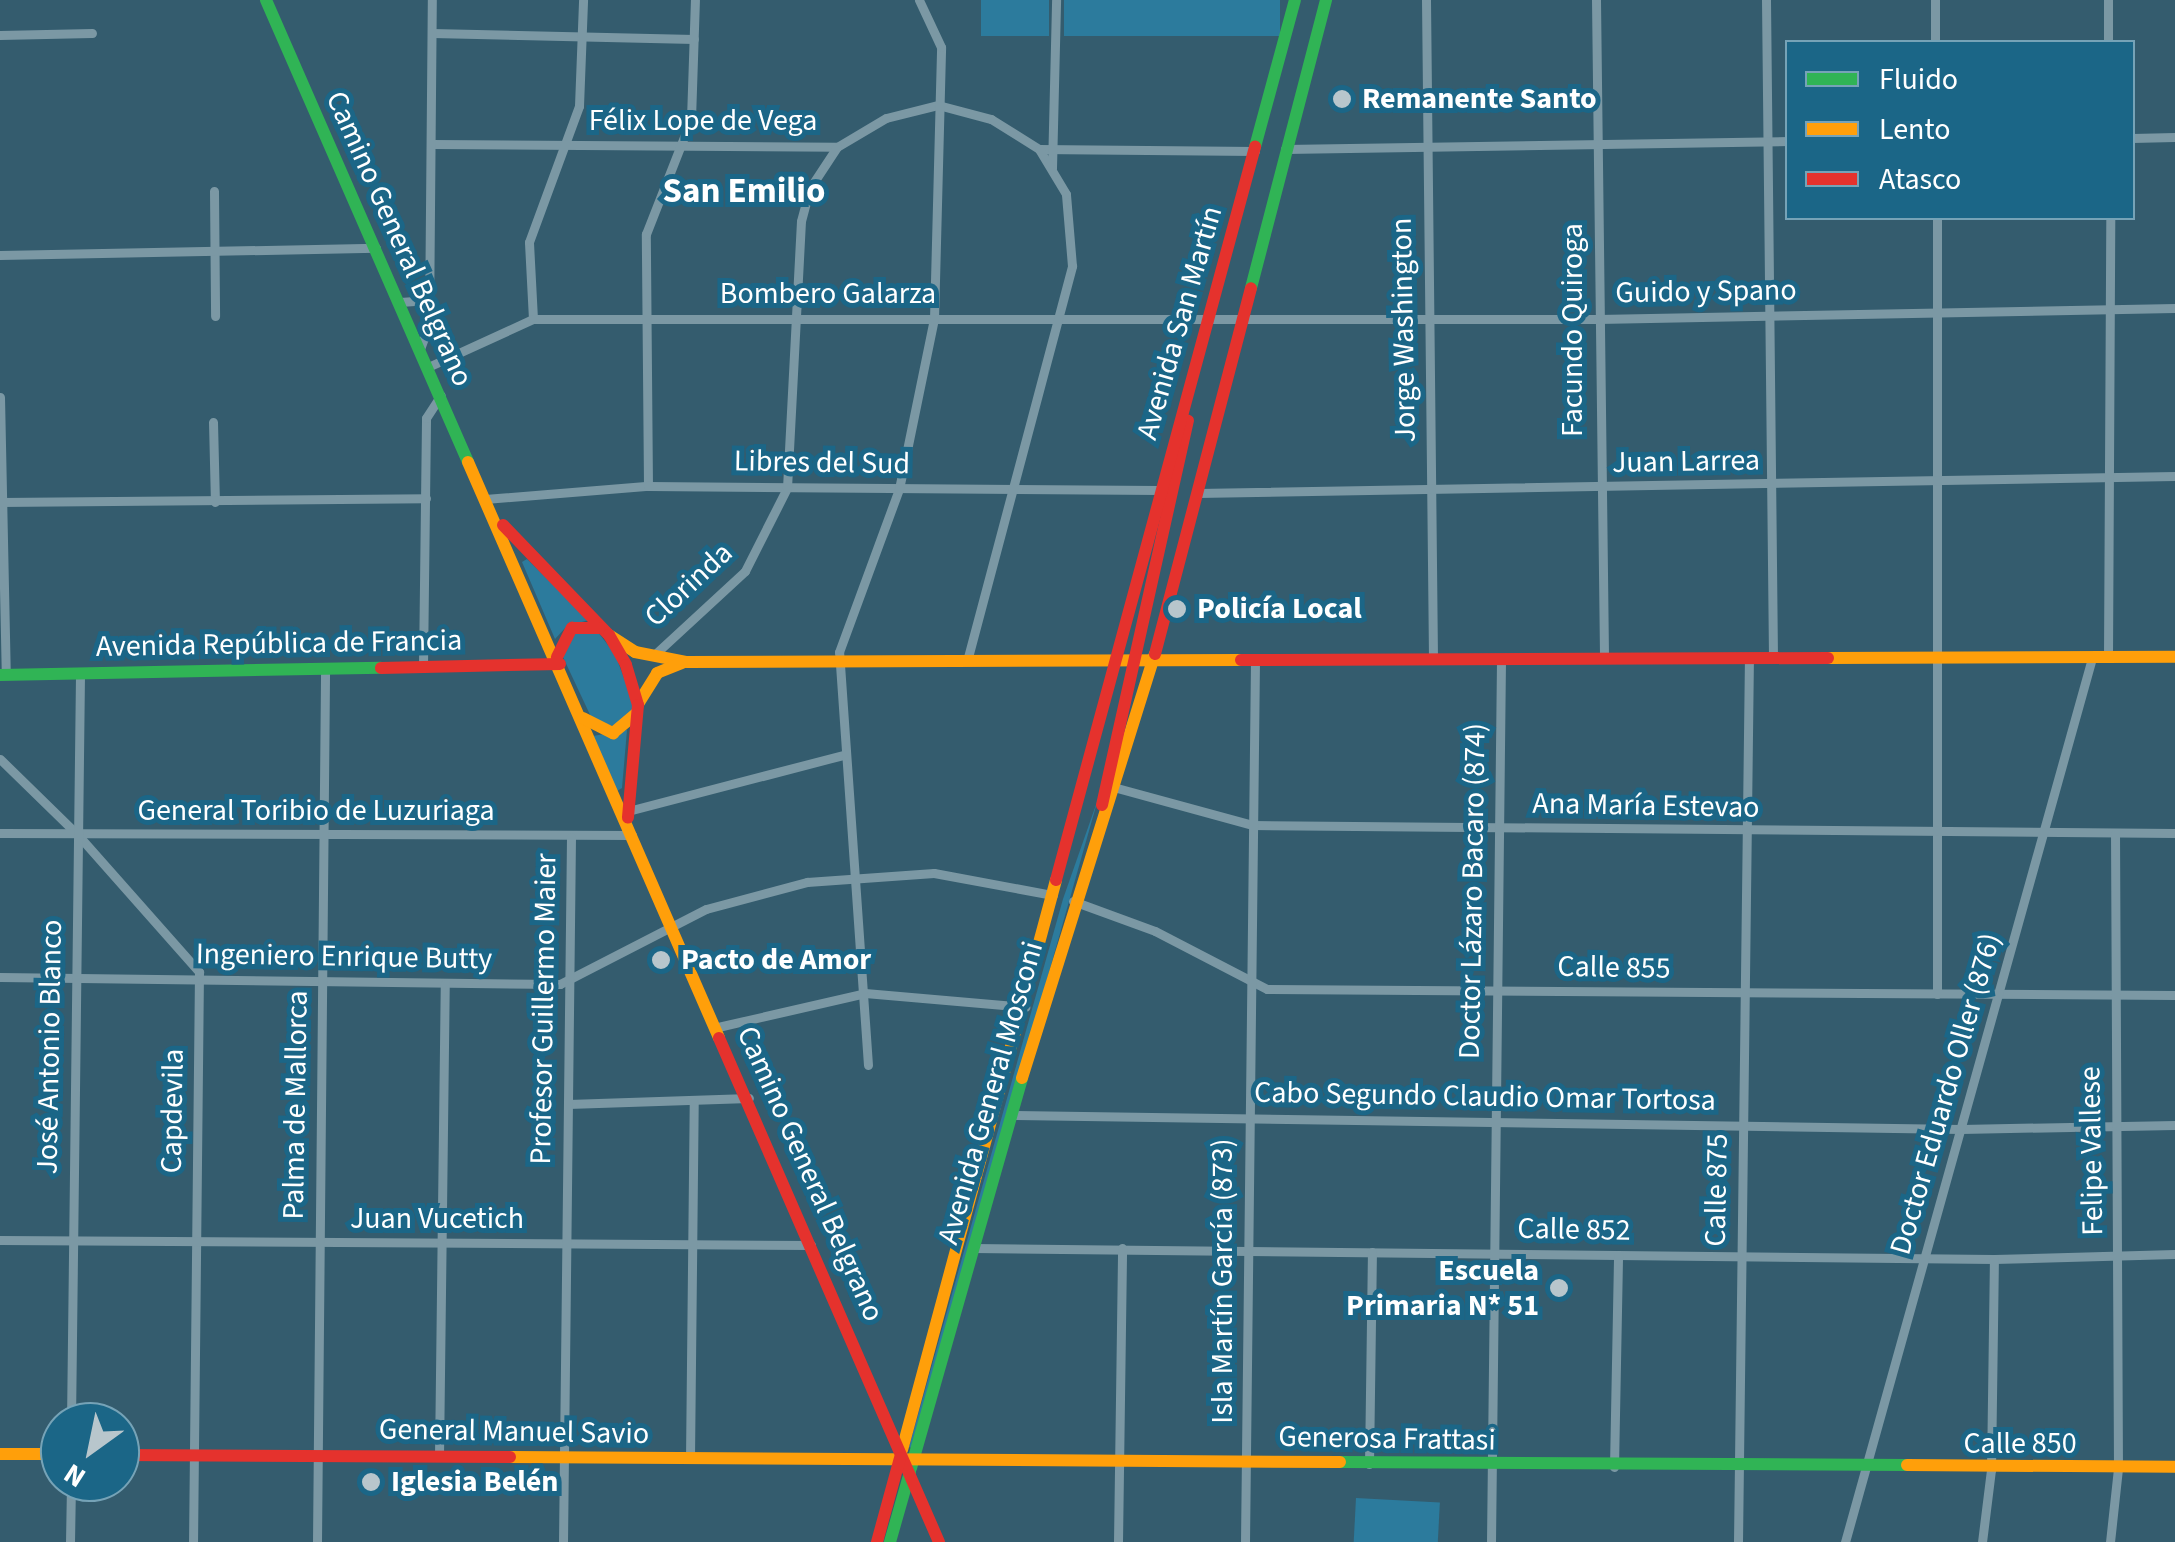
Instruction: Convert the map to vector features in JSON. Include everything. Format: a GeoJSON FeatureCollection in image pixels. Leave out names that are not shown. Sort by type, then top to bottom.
{"type":"FeatureCollection","features":[{"type":"Feature","properties":{"kind":"main road","name":"Camino General Belgrano"},"geometry":{"type":"LineString","coordinates":[[266,0],[814,1244],[939,1542]]}},
{"type":"Feature","properties":{"kind":"main road","name":"Avenida San Martín"},"geometry":{"type":"LineString","coordinates":[[1114,660],[1295,0]]}},
{"type":"Feature","properties":{"kind":"main road","name":"Avenida San Martín"},"geometry":{"type":"LineString","coordinates":[[1153,661],[1238,320],[1326,0]]}},
{"type":"Feature","properties":{"kind":"main road"},"geometry":{"type":"LineString","coordinates":[[1072,901],[1134,661],[1202,341]]}},
{"type":"Feature","properties":{"kind":"main road","name":"Camino General Belgrano"},"geometry":{"type":"LineString","coordinates":[[485,499],[512,537],[606,633],[638,709],[628,811],[631,832]]}},
{"type":"Feature","properties":{"kind":"main road"},"geometry":{"type":"LineString","coordinates":[[558,661],[572,628],[586,624],[653,656],[688,662],[2175,657]]}},
{"type":"Feature","properties":{"kind":"main road","name":"Avenida General Mosconi"},"geometry":{"type":"LineString","coordinates":[[890,1542],[906,1462],[1114,660]]}},
{"type":"Feature","properties":{"kind":"main road","name":"Avenida República de Francia"},"geometry":{"type":"LineString","coordinates":[[3,675],[558,661]]}},
{"type":"Feature","properties":{"kind":"main road","name":"Avenida General Mosconi"},"geometry":{"type":"LineString","coordinates":[[876,1542],[906,1462],[973,1248],[1072,901],[1117,788],[1153,661]]}},
{"type":"Feature","properties":{"kind":"main road"},"geometry":{"type":"LineString","coordinates":[[583,718],[613,732],[638,709],[658,672],[688,662]]}},
{"type":"Feature","properties":{"kind":"main road"},"geometry":{"type":"LineString","coordinates":[[0,1454],[40,1454]]}},
{"type":"Feature","properties":{"kind":"main road","name":"General Manuel Savio"},"geometry":{"type":"LineString","coordinates":[[140,1455],[906,1462]]}},
{"type":"Feature","properties":{"kind":"main road","name":"Generosa Frattasi"},"geometry":{"type":"LineString","coordinates":[[906,1462],[1866,1470]]}},
{"type":"Feature","properties":{"kind":"main road","name":"Calle 850"},"geometry":{"type":"LineString","coordinates":[[1866,1470],[2175,1467]]}},
{"type":"Feature","properties":{"kind":"street"},"geometry":{"type":"LineString","coordinates":[[420,349],[429,300],[432,0]]}},
{"type":"Feature","properties":{"kind":"street"},"geometry":{"type":"LineString","coordinates":[[533,319],[529,242],[579,106],[583,0]]}},
{"type":"Feature","properties":{"kind":"street"},"geometry":{"type":"LineString","coordinates":[[648,486],[645,319],[650,210],[681,147],[693,107],[695,0]]}},
{"type":"Feature","properties":{"kind":"street"},"geometry":{"type":"LineString","coordinates":[[868,1065],[838,661],[899,490],[934,319],[941,47],[919,0]]}},
{"type":"Feature","properties":{"kind":"street"},"geometry":{"type":"LineString","coordinates":[[1052,168],[1056,0]]}},
{"type":"Feature","properties":{"kind":"street","name":"Jorge Washington"},"geometry":{"type":"LineString","coordinates":[[1426,0],[1433,660]]}},
{"type":"Feature","properties":{"kind":"street","name":"Facundo Quiroga"},"geometry":{"type":"LineString","coordinates":[[1596,0],[1598,488],[1604,659]]}},
{"type":"Feature","properties":{"kind":"street"},"geometry":{"type":"LineString","coordinates":[[1766,0],[1773,658]]}},
{"type":"Feature","properties":{"kind":"street"},"geometry":{"type":"LineString","coordinates":[[1934,0],[1935,40]]}},
{"type":"Feature","properties":{"kind":"street"},"geometry":{"type":"LineString","coordinates":[[2108,0],[2108,40]]}},
{"type":"Feature","properties":{"kind":"street"},"geometry":{"type":"LineString","coordinates":[[0,35],[92,33]]}},
{"type":"Feature","properties":{"kind":"street"},"geometry":{"type":"LineString","coordinates":[[432,33],[694,38]]}},
{"type":"Feature","properties":{"kind":"street","name":"Félix Lope de Vega"},"geometry":{"type":"LineString","coordinates":[[431,144],[837,147],[886,118],[938,105],[992,119],[1039,149]]}},
{"type":"Feature","properties":{"kind":"street"},"geometry":{"type":"LineString","coordinates":[[2135,138],[2175,137]]}},
{"type":"Feature","properties":{"kind":"street"},"geometry":{"type":"LineString","coordinates":[[1284,150],[1785,141]]}},
{"type":"Feature","properties":{"kind":"street","name":"Clorinda"},"geometry":{"type":"LineString","coordinates":[[653,656],[745,571],[787,488],[804,205],[837,147]]}},
{"type":"Feature","properties":{"kind":"street"},"geometry":{"type":"LineString","coordinates":[[1039,149],[1255,151]]}},
{"type":"Feature","properties":{"kind":"street"},"geometry":{"type":"LineString","coordinates":[[967,661],[1059,319],[1074,242],[1066,194],[1039,149]]}},
{"type":"Feature","properties":{"kind":"street"},"geometry":{"type":"LineString","coordinates":[[214,191],[215,316]]}},
{"type":"Feature","properties":{"kind":"street"},"geometry":{"type":"LineString","coordinates":[[1937,220],[1942,658],[1937,994]]}},
{"type":"Feature","properties":{"kind":"street"},"geometry":{"type":"LineString","coordinates":[[2108,658],[2114,480],[2110,220]]}},
{"type":"Feature","properties":{"kind":"street"},"geometry":{"type":"LineString","coordinates":[[0,255],[376,248]]}},
{"type":"Feature","properties":{"kind":"street"},"geometry":{"type":"LineString","coordinates":[[400,302],[429,300]]}},
{"type":"Feature","properties":{"kind":"street","name":"Guido y Spano"},"geometry":{"type":"LineString","coordinates":[[1238,320],[1938,315],[2175,308]]}},
{"type":"Feature","properties":{"kind":"street","name":"Bombero Galarza"},"geometry":{"type":"LineString","coordinates":[[428,367],[533,319],[1238,320]]}},
{"type":"Feature","properties":{"kind":"street"},"geometry":{"type":"LineString","coordinates":[[424,666],[426,418],[441,395]]}},
{"type":"Feature","properties":{"kind":"street"},"geometry":{"type":"LineString","coordinates":[[0,397],[3,675]]}},
{"type":"Feature","properties":{"kind":"street"},"geometry":{"type":"LineString","coordinates":[[213,422],[214,502]]}},
{"type":"Feature","properties":{"kind":"street","name":"Juan Larrea"},"geometry":{"type":"LineString","coordinates":[[1197,492],[2114,480],[2175,476]]}},
{"type":"Feature","properties":{"kind":"street","name":"Libres del Sud"},"geometry":{"type":"LineString","coordinates":[[485,499],[648,486],[1159,490]]}},
{"type":"Feature","properties":{"kind":"street"},"geometry":{"type":"LineString","coordinates":[[2,502],[426,498]]}},
{"type":"Feature","properties":{"kind":"street","name":"Calle 875"},"geometry":{"type":"LineString","coordinates":[[1738,1542],[1750,658]]}},
{"type":"Feature","properties":{"kind":"street","name":"Doctor Eduardo Oller (876)"},"geometry":{"type":"LineString","coordinates":[[1845,1542],[2092,658]]}},
{"type":"Feature","properties":{"kind":"street","name":"Isla Martín García (873)"},"geometry":{"type":"LineString","coordinates":[[1245,1542],[1256,661]]}},
{"type":"Feature","properties":{"kind":"street","name":"Doctor Lázaro Bacaro (874)"},"geometry":{"type":"LineString","coordinates":[[1491,1542],[1501,661]]}},
{"type":"Feature","properties":{"kind":"street","name":"Palma de Mallorca"},"geometry":{"type":"LineString","coordinates":[[317,1542],[326,669]]}},
{"type":"Feature","properties":{"kind":"street","name":"José Antonio Blanco"},"geometry":{"type":"LineString","coordinates":[[72,1402],[80,673]]}},
{"type":"Feature","properties":{"kind":"street"},"geometry":{"type":"LineString","coordinates":[[628,811],[843,755]]}},
{"type":"Feature","properties":{"kind":"street"},"geometry":{"type":"LineString","coordinates":[[0,759],[78,835],[198,968],[200,979]]}},
{"type":"Feature","properties":{"kind":"street","name":"Ana María Estevao"},"geometry":{"type":"LineString","coordinates":[[1117,788],[1252,826],[2175,833]]}},
{"type":"Feature","properties":{"kind":"street","name":"General Toribio de Luzuriaga"},"geometry":{"type":"LineString","coordinates":[[0,833],[571,837],[631,832]]}},
{"type":"Feature","properties":{"kind":"street","name":"Felipe Vallese"},"geometry":{"type":"LineString","coordinates":[[2110,1542],[2118,1468],[2115,834]]}},
{"type":"Feature","properties":{"kind":"street","name":"Profesor Guillermo Maier"},"geometry":{"type":"LineString","coordinates":[[564,1542],[571,837]]}},
{"type":"Feature","properties":{"kind":"street","name":"Ingeniero Enrique Butty"},"geometry":{"type":"LineString","coordinates":[[0,978],[568,984],[672,925],[762,891],[856,876],[955,875],[1053,895]]}},
{"type":"Feature","properties":{"kind":"street","name":"Calle 855"},"geometry":{"type":"LineString","coordinates":[[1072,901],[1155,932],[1267,990],[2175,995]]}},
{"type":"Feature","properties":{"kind":"street","name":"Capdevila"},"geometry":{"type":"LineString","coordinates":[[194,1542],[200,979]]}},
{"type":"Feature","properties":{"kind":"street"},"geometry":{"type":"LineString","coordinates":[[439,1456],[446,984]]}},
{"type":"Feature","properties":{"kind":"street"},"geometry":{"type":"LineString","coordinates":[[718,1028],[864,993],[1025,1007]]}},
{"type":"Feature","properties":{"kind":"street"},"geometry":{"type":"LineString","coordinates":[[568,1104],[694,1103],[749,1098]]}},
{"type":"Feature","properties":{"kind":"street"},"geometry":{"type":"LineString","coordinates":[[690,1460],[694,1103]]}},
{"type":"Feature","properties":{"kind":"street","name":"Cabo Segundo Claudio Omar Tortosa"},"geometry":{"type":"LineString","coordinates":[[1010,1115],[1961,1129],[2175,1125]]}},
{"type":"Feature","properties":{"kind":"street","name":"Juan Vucetich"},"geometry":{"type":"LineString","coordinates":[[0,1240],[693,1247],[814,1244]]}},
{"type":"Feature","properties":{"kind":"street","name":"Calle 852"},"geometry":{"type":"LineString","coordinates":[[973,1248],[1925,1258],[2175,1254]]}},
{"type":"Feature","properties":{"kind":"street"},"geometry":{"type":"LineString","coordinates":[[1118,1542],[1122,1248]]}},
{"type":"Feature","properties":{"kind":"street"},"geometry":{"type":"LineString","coordinates":[[1369,1464],[1372,1252]]}},
{"type":"Feature","properties":{"kind":"street"},"geometry":{"type":"LineString","coordinates":[[1614,1467],[1618,1255]]}},
{"type":"Feature","properties":{"kind":"street"},"geometry":{"type":"LineString","coordinates":[[1982,1542],[1992,1470],[1994,1258]]}},
{"type":"Feature","properties":{"kind":"street"},"geometry":{"type":"LineString","coordinates":[[70,1542],[71,1502]]}},
{"type":"Feature","properties":{"kind":"shaded area"},"geometry":{"type":"Polygon","coordinates":[[[981,0],[1049,0],[1049,36],[981,36],[981,0]]]}},
{"type":"Feature","properties":{"kind":"shaded area"},"geometry":{"type":"Polygon","coordinates":[[[1064,0],[1280,0],[1280,36],[1064,36],[1064,0]]]}},
{"type":"Feature","properties":{"kind":"shaded area"},"geometry":{"type":"Polygon","coordinates":[[[527,559],[589,620],[567,626],[555,639],[522,562],[527,559]]]}},
{"type":"Feature","properties":{"kind":"shaded area"},"geometry":{"type":"Polygon","coordinates":[[[597,631],[615,654],[633,702],[632,713],[615,727],[592,719],[562,655],[574,632],[597,631]]]}},
{"type":"Feature","properties":{"kind":"shaded area"},"geometry":{"type":"Polygon","coordinates":[[[627,730],[622,788],[617,791],[593,736],[627,730]]]}},
{"type":"Feature","properties":{"kind":"shaded area"},"geometry":{"type":"Polygon","coordinates":[[[1098,799],[914,1449],[909,1447],[1063,899],[1098,799]]]}},
{"type":"Feature","properties":{"kind":"shaded area"},"geometry":{"type":"Polygon","coordinates":[[[1356,1498],[1440,1502],[1438,1542],[1354,1542],[1356,1498]]]}},
{"type":"Feature","properties":{"kind":"traffic: fast"},"geometry":{"type":"LineString","coordinates":[[266,0],[468,462]]}},
{"type":"Feature","properties":{"kind":"traffic: fast"},"geometry":{"type":"LineString","coordinates":[[1255,147],[1295,0]]}},
{"type":"Feature","properties":{"kind":"traffic: fast"},"geometry":{"type":"LineString","coordinates":[[1251,288],[1326,0]]}},
{"type":"Feature","properties":{"kind":"traffic: fast"},"geometry":{"type":"LineString","coordinates":[[0,675],[381,668]]}},
{"type":"Feature","properties":{"kind":"traffic: fast"},"geometry":{"type":"LineString","coordinates":[[911,1468],[1022,1078]]}},
{"type":"Feature","properties":{"kind":"traffic: fast"},"geometry":{"type":"LineString","coordinates":[[1340,1462],[1907,1465]]}},
{"type":"Feature","properties":{"kind":"traffic: fast"},"geometry":{"type":"LineString","coordinates":[[890,1542],[910,1472]]}},
{"type":"Feature","properties":{"kind":"traffic: slow"},"geometry":{"type":"LineString","coordinates":[[468,462],[719,1038]]}},
{"type":"Feature","properties":{"kind":"traffic: slow"},"geometry":{"type":"LineString","coordinates":[[609,635],[635,652],[687,662],[1241,660]]}},
{"type":"Feature","properties":{"kind":"traffic: slow"},"geometry":{"type":"LineString","coordinates":[[1022,1078],[1155,654]]}},
{"type":"Feature","properties":{"kind":"traffic: slow"},"geometry":{"type":"LineString","coordinates":[[1828,658],[2175,657]]}},
{"type":"Feature","properties":{"kind":"traffic: slow"},"geometry":{"type":"LineString","coordinates":[[638,704],[657,673],[682,663]]}},
{"type":"Feature","properties":{"kind":"traffic: slow"},"geometry":{"type":"LineString","coordinates":[[583,718],[613,733],[637,713]]}},
{"type":"Feature","properties":{"kind":"traffic: slow"},"geometry":{"type":"LineString","coordinates":[[902,1450],[1056,880]]}},
{"type":"Feature","properties":{"kind":"traffic: slow"},"geometry":{"type":"LineString","coordinates":[[0,1454],[40,1454]]}},
{"type":"Feature","properties":{"kind":"traffic: slow"},"geometry":{"type":"LineString","coordinates":[[510,1457],[1340,1462]]}},
{"type":"Feature","properties":{"kind":"traffic: slow"},"geometry":{"type":"LineString","coordinates":[[1907,1465],[2175,1467]]}},
{"type":"Feature","properties":{"kind":"traffic: jam"},"geometry":{"type":"LineString","coordinates":[[1056,880],[1255,147]]}},
{"type":"Feature","properties":{"kind":"traffic: jam"},"geometry":{"type":"LineString","coordinates":[[1155,654],[1251,288]]}},
{"type":"Feature","properties":{"kind":"traffic: jam"},"geometry":{"type":"LineString","coordinates":[[1102,805],[1188,421]]}},
{"type":"Feature","properties":{"kind":"traffic: jam"},"geometry":{"type":"LineString","coordinates":[[503,525],[609,635],[626,665],[638,705],[628,818]]}},
{"type":"Feature","properties":{"kind":"traffic: jam"},"geometry":{"type":"LineString","coordinates":[[557,657],[572,628],[599,628]]}},
{"type":"Feature","properties":{"kind":"traffic: jam"},"geometry":{"type":"LineString","coordinates":[[1241,660],[1828,658]]}},
{"type":"Feature","properties":{"kind":"traffic: jam"},"geometry":{"type":"LineString","coordinates":[[381,668],[560,664]]}},
{"type":"Feature","properties":{"kind":"traffic: jam"},"geometry":{"type":"LineString","coordinates":[[719,1038],[939,1542]]}},
{"type":"Feature","properties":{"kind":"traffic: jam"},"geometry":{"type":"LineString","coordinates":[[140,1455],[510,1457]]}},
{"type":"Feature","properties":{"kind":"traffic: jam"},"geometry":{"type":"LineString","coordinates":[[877,1542],[900,1458]]}},
{"type":"Feature","properties":{"kind":"place","name":"Remanente Santo"},"geometry":{"type":"Point","coordinates":[1342,99]}},
{"type":"Feature","properties":{"kind":"place","name":"Policía Local"},"geometry":{"type":"Point","coordinates":[1177,609]}},
{"type":"Feature","properties":{"kind":"place","name":"Pacto de Amor"},"geometry":{"type":"Point","coordinates":[661,960]}},
{"type":"Feature","properties":{"kind":"place","name":"Escuela Primaria N* 51"},"geometry":{"type":"Point","coordinates":[1559,1288]}},
{"type":"Feature","properties":{"kind":"place","name":"Iglesia Belén"},"geometry":{"type":"Point","coordinates":[371,1482]}},
{"type":"Feature","properties":{"kind":"district","name":"San Emilio"},"geometry":{"type":"Point","coordinates":[744,191]}}]}
